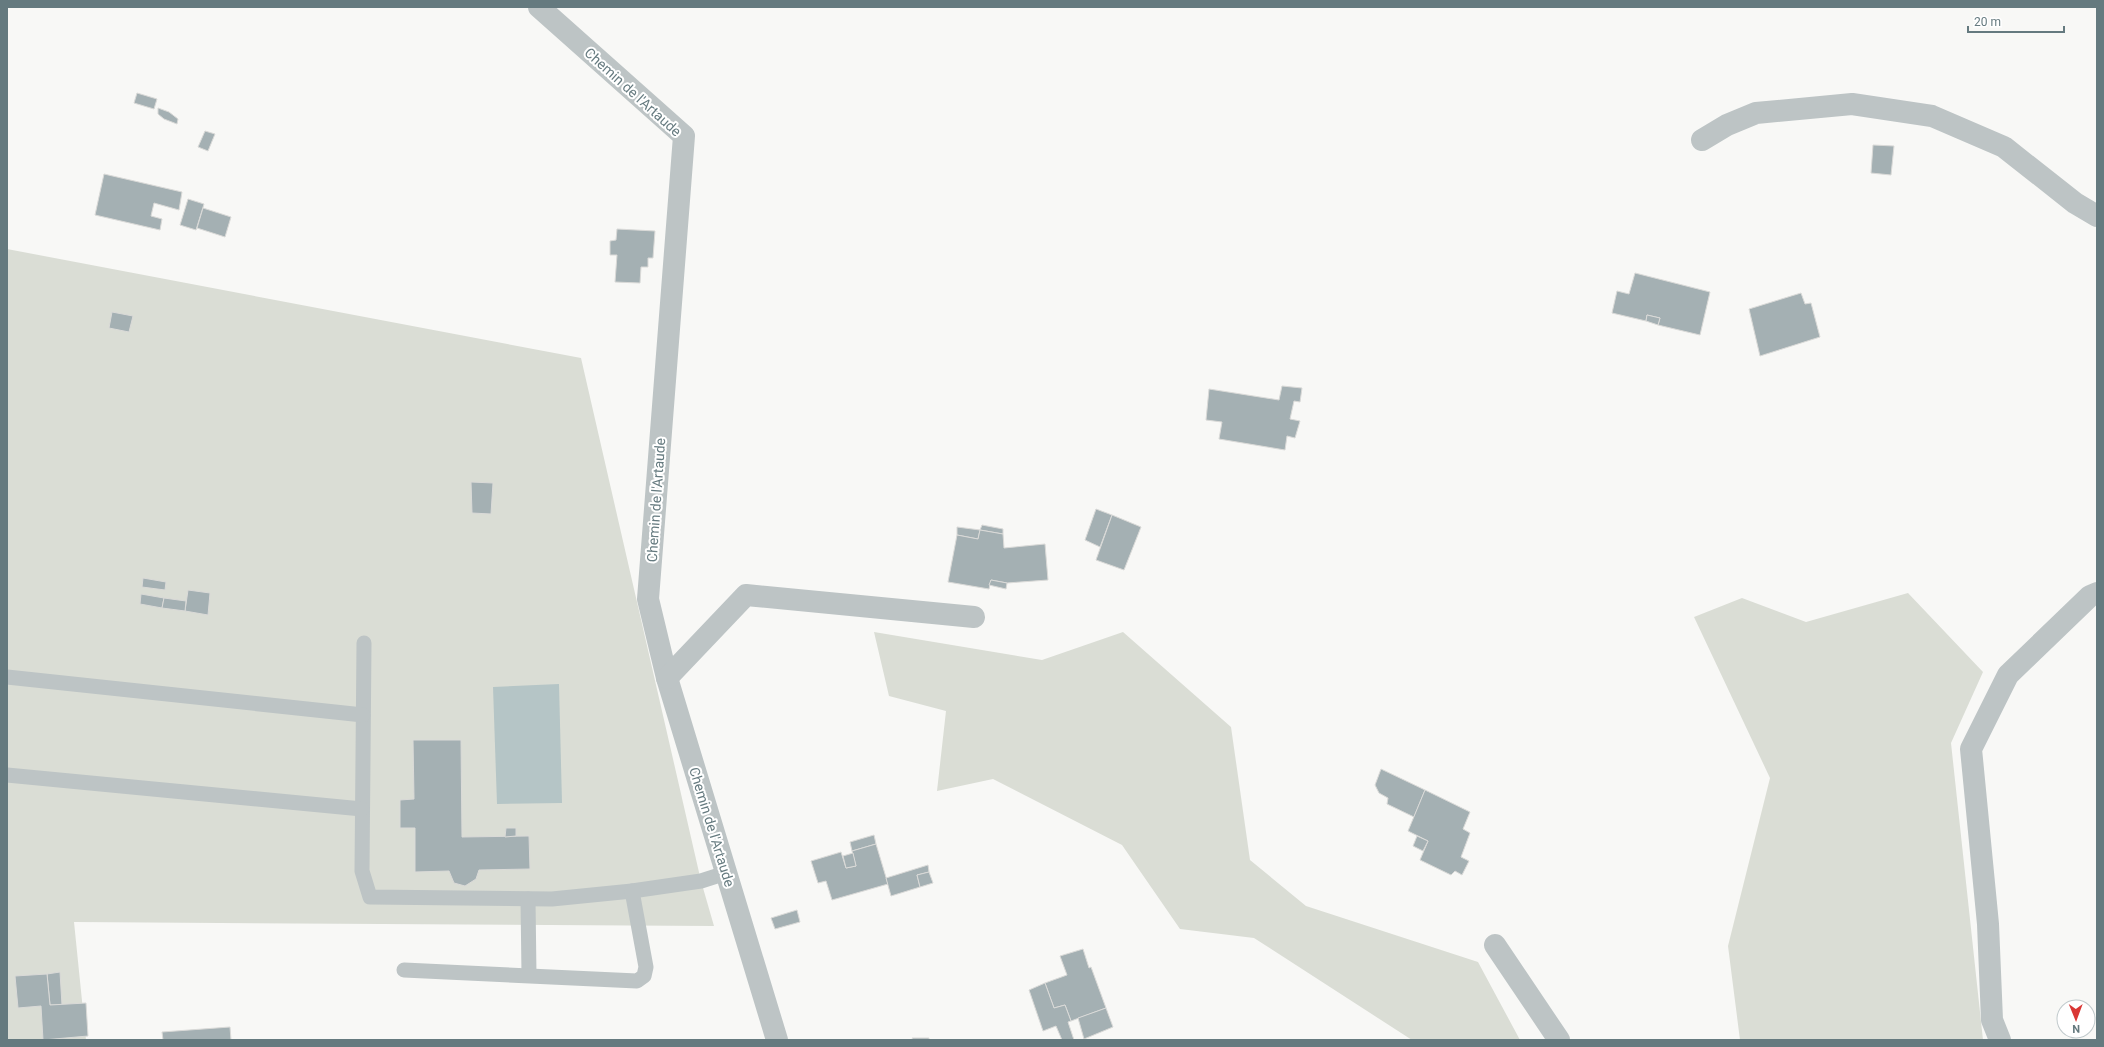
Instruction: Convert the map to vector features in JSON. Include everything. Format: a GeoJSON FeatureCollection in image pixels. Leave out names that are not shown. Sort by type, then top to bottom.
{"type":"FeatureCollection","features":[{"type":"Feature","properties":{"kind":"street","name":"Chemin de l'Artaude"},"geometry":{"type":"LineString","coordinates":[[539,7],[684,136],[648,598],[667,678],[777,1040]]}},
{"type":"Feature","properties":{"kind":"street"},"geometry":{"type":"LineString","coordinates":[[1702,140],[1727,125],[1756,114],[1763,113],[1852,104],[1932,116],[2004,147],[2075,203],[2097,216]]}},
{"type":"Feature","properties":{"kind":"street"},"geometry":{"type":"LineString","coordinates":[[2000,1040],[1992,1020],[1988,924],[1971,749],[2008,675],[2090,596],[2097,593]]}},
{"type":"Feature","properties":{"kind":"street"},"geometry":{"type":"LineString","coordinates":[[667,678],[746,595],[974,617]]}},
{"type":"Feature","properties":{"kind":"street"},"geometry":{"type":"LineString","coordinates":[[1495,945],[1559,1040]]}},
{"type":"Feature","properties":{"kind":"lane"},"geometry":{"type":"LineString","coordinates":[[364,643],[362,870],[370,897],[552,899],[632,891],[700,881],[726,873]]}},
{"type":"Feature","properties":{"kind":"lane"},"geometry":{"type":"LineString","coordinates":[[7,677],[363,715]]}},
{"type":"Feature","properties":{"kind":"lane"},"geometry":{"type":"LineString","coordinates":[[7,775],[362,809]]}},
{"type":"Feature","properties":{"kind":"lane"},"geometry":{"type":"LineString","coordinates":[[404,970],[637,981],[644,976],[646,967],[632,891]]}},
{"type":"Feature","properties":{"kind":"lane"},"geometry":{"type":"LineString","coordinates":[[528,898],[529,975]]}},
{"type":"Feature","properties":{"kind":"shaded area"},"geometry":{"type":"Polygon","coordinates":[[[7,249],[581,358],[701,881],[714,926],[74,922],[86,1040],[7,1040],[7,249]]]}},
{"type":"Feature","properties":{"kind":"shaded area"},"geometry":{"type":"Polygon","coordinates":[[[1908,593],[1983,672],[1951,743],[1983,1040],[1740,1040],[1728,946],[1770,778],[1694,617],[1742,598],[1806,622],[1908,593]]]}},
{"type":"Feature","properties":{"kind":"shaded area"},"geometry":{"type":"Polygon","coordinates":[[[874,632],[1042,660],[1123,632],[1231,727],[1250,860],[1306,906],[1478,962],[1520,1040],[1412,1040],[1254,938],[1180,929],[1122,845],[993,779],[937,791],[946,711],[889,696],[874,632]]]}},
{"type":"Feature","properties":{"kind":"shaded area"},"geometry":{"type":"Polygon","coordinates":[[[559,684],[562,803],[497,804],[493,687],[559,684]]]}},
{"type":"Feature","properties":{"kind":"building"},"geometry":{"type":"Polygon","coordinates":[[[137,93],[157,99],[154,109],[134,103],[137,93]]]}},
{"type":"Feature","properties":{"kind":"building"},"geometry":{"type":"Polygon","coordinates":[[[158,108],[169,112],[178,119],[177,124],[164,119],[158,114],[158,108]]]}},
{"type":"Feature","properties":{"kind":"building"},"geometry":{"type":"Polygon","coordinates":[[[205,131],[215,134],[208,151],[198,147],[205,131]]]}},
{"type":"Feature","properties":{"kind":"building"},"geometry":{"type":"Polygon","coordinates":[[[1873,145],[1894,146],[1891,175],[1871,173],[1873,145]]]}},
{"type":"Feature","properties":{"kind":"building"},"geometry":{"type":"Polygon","coordinates":[[[104,174],[182,192],[179,210],[154,203],[151,216],[162,219],[160,230],[95,215],[104,174]]]}},
{"type":"Feature","properties":{"kind":"building"},"geometry":{"type":"Polygon","coordinates":[[[188,199],[204,204],[196,230],[180,225],[188,199]]]}},
{"type":"Feature","properties":{"kind":"building"},"geometry":{"type":"Polygon","coordinates":[[[203,208],[231,217],[225,237],[197,228],[203,208]]]}},
{"type":"Feature","properties":{"kind":"building"},"geometry":{"type":"Polygon","coordinates":[[[617,229],[655,231],[653,258],[648,258],[648,267],[641,267],[640,283],[615,282],[617,255],[610,255],[610,241],[616,240],[617,229]]]}},
{"type":"Feature","properties":{"kind":"building"},"geometry":{"type":"Polygon","coordinates":[[[1635,273],[1710,292],[1700,335],[1658,325],[1660,318],[1647,315],[1646,321],[1612,313],[1617,291],[1629,294],[1635,273]]]}},
{"type":"Feature","properties":{"kind":"building"},"geometry":{"type":"Polygon","coordinates":[[[1801,293],[1805,304],[1811,303],[1820,337],[1760,356],[1749,309],[1801,293]]]}},
{"type":"Feature","properties":{"kind":"building"},"geometry":{"type":"Polygon","coordinates":[[[112,312],[133,316],[129,332],[109,328],[112,312]]]}},
{"type":"Feature","properties":{"kind":"building"},"geometry":{"type":"Polygon","coordinates":[[[1647,315],[1660,318],[1658,325],[1646,321],[1647,315]]]}},
{"type":"Feature","properties":{"kind":"building"},"geometry":{"type":"Polygon","coordinates":[[[1282,386],[1302,388],[1300,402],[1294,401],[1290,419],[1300,421],[1295,438],[1287,436],[1285,450],[1219,439],[1222,422],[1206,420],[1209,389],[1279,400],[1282,386]]]}},
{"type":"Feature","properties":{"kind":"building"},"geometry":{"type":"Polygon","coordinates":[[[471,482],[493,483],[491,514],[472,513],[471,482]]]}},
{"type":"Feature","properties":{"kind":"building"},"geometry":{"type":"Polygon","coordinates":[[[1096,509],[1112,515],[1100,547],[1085,540],[1096,509]]]}},
{"type":"Feature","properties":{"kind":"building"},"geometry":{"type":"Polygon","coordinates":[[[1112,515],[1141,527],[1124,570],[1096,560],[1112,515]]]}},
{"type":"Feature","properties":{"kind":"building"},"geometry":{"type":"Polygon","coordinates":[[[982,525],[1003,529],[1003,534],[980,530],[982,525]]]}},
{"type":"Feature","properties":{"kind":"building"},"geometry":{"type":"Polygon","coordinates":[[[957,527],[980,530],[978,539],[957,535],[957,527]]]}},
{"type":"Feature","properties":{"kind":"building"},"geometry":{"type":"Polygon","coordinates":[[[980,530],[1003,534],[1004,548],[1045,544],[1048,580],[1007,583],[991,580],[989,589],[948,582],[957,535],[978,539],[980,530]]]}},
{"type":"Feature","properties":{"kind":"building"},"geometry":{"type":"Polygon","coordinates":[[[143,578],[166,582],[165,590],[142,587],[143,578]]]}},
{"type":"Feature","properties":{"kind":"building"},"geometry":{"type":"Polygon","coordinates":[[[991,580],[1007,583],[1006,589],[989,585],[991,580]]]}},
{"type":"Feature","properties":{"kind":"building"},"geometry":{"type":"Polygon","coordinates":[[[188,590],[210,593],[208,615],[185,611],[188,590]]]}},
{"type":"Feature","properties":{"kind":"building"},"geometry":{"type":"Polygon","coordinates":[[[141,594],[164,598],[162,608],[140,604],[141,594]]]}},
{"type":"Feature","properties":{"kind":"building"},"geometry":{"type":"Polygon","coordinates":[[[164,598],[186,601],[185,611],[162,608],[164,598]]]}},
{"type":"Feature","properties":{"kind":"building"},"geometry":{"type":"Polygon","coordinates":[[[413,740],[461,740],[462,837],[529,836],[530,869],[479,870],[476,879],[465,886],[454,883],[449,871],[415,872],[415,828],[400,828],[400,800],[414,799],[413,740]]]}},
{"type":"Feature","properties":{"kind":"building"},"geometry":{"type":"Polygon","coordinates":[[[1381,769],[1425,790],[1414,817],[1387,804],[1388,798],[1379,793],[1375,785],[1381,769]]]}},
{"type":"Feature","properties":{"kind":"building"},"geometry":{"type":"Polygon","coordinates":[[[1425,790],[1470,812],[1463,829],[1470,833],[1461,857],[1469,861],[1462,875],[1455,871],[1451,875],[1420,860],[1428,841],[1408,831],[1425,790]]]}},
{"type":"Feature","properties":{"kind":"building"},"geometry":{"type":"Polygon","coordinates":[[[506,828],[516,828],[516,836],[505,837],[506,828]]]}},
{"type":"Feature","properties":{"kind":"building"},"geometry":{"type":"Polygon","coordinates":[[[874,835],[876,844],[852,851],[850,842],[874,835]]]}},
{"type":"Feature","properties":{"kind":"building"},"geometry":{"type":"Polygon","coordinates":[[[1417,836],[1428,841],[1423,851],[1413,846],[1417,836]]]}},
{"type":"Feature","properties":{"kind":"building"},"geometry":{"type":"Polygon","coordinates":[[[876,844],[888,884],[832,900],[826,881],[818,883],[811,861],[841,852],[846,868],[856,866],[852,851],[876,844]]]}},
{"type":"Feature","properties":{"kind":"building"},"geometry":{"type":"Polygon","coordinates":[[[853,853],[856,866],[846,868],[843,856],[853,853]]]}},
{"type":"Feature","properties":{"kind":"building"},"geometry":{"type":"Polygon","coordinates":[[[928,865],[929,872],[917,875],[920,887],[891,896],[886,878],[928,865]]]}},
{"type":"Feature","properties":{"kind":"building"},"geometry":{"type":"Polygon","coordinates":[[[929,872],[933,883],[920,887],[917,875],[929,872]]]}},
{"type":"Feature","properties":{"kind":"building"},"geometry":{"type":"Polygon","coordinates":[[[797,910],[800,922],[775,929],[771,918],[797,910]]]}},
{"type":"Feature","properties":{"kind":"building"},"geometry":{"type":"Polygon","coordinates":[[[1083,949],[1089,968],[1091,967],[1106,1008],[1071,1021],[1065,1005],[1054,1008],[1045,983],[1067,975],[1060,956],[1083,949]]]}},
{"type":"Feature","properties":{"kind":"building"},"geometry":{"type":"Polygon","coordinates":[[[60,972],[62,1005],[50,1005],[47,974],[60,972]]]}},
{"type":"Feature","properties":{"kind":"building"},"geometry":{"type":"Polygon","coordinates":[[[47,974],[50,1005],[86,1003],[88,1036],[43,1040],[41,1006],[18,1008],[15,976],[47,974]]]}},
{"type":"Feature","properties":{"kind":"building"},"geometry":{"type":"Polygon","coordinates":[[[1045,983],[1054,1008],[1065,1005],[1071,1021],[1068,1022],[1074,1040],[1062,1040],[1056,1026],[1043,1031],[1029,990],[1045,983]]]}},
{"type":"Feature","properties":{"kind":"building"},"geometry":{"type":"Polygon","coordinates":[[[1106,1008],[1113,1027],[1084,1039],[1078,1018],[1106,1008]]]}},
{"type":"Feature","properties":{"kind":"building"},"geometry":{"type":"Polygon","coordinates":[[[230,1027],[231,1040],[163,1040],[162,1032],[230,1027]]]}},
{"type":"Feature","properties":{"kind":"building"},"geometry":{"type":"Polygon","coordinates":[[[912,1038],[929,1038],[929,1040],[913,1040],[912,1038]]]}}]}
